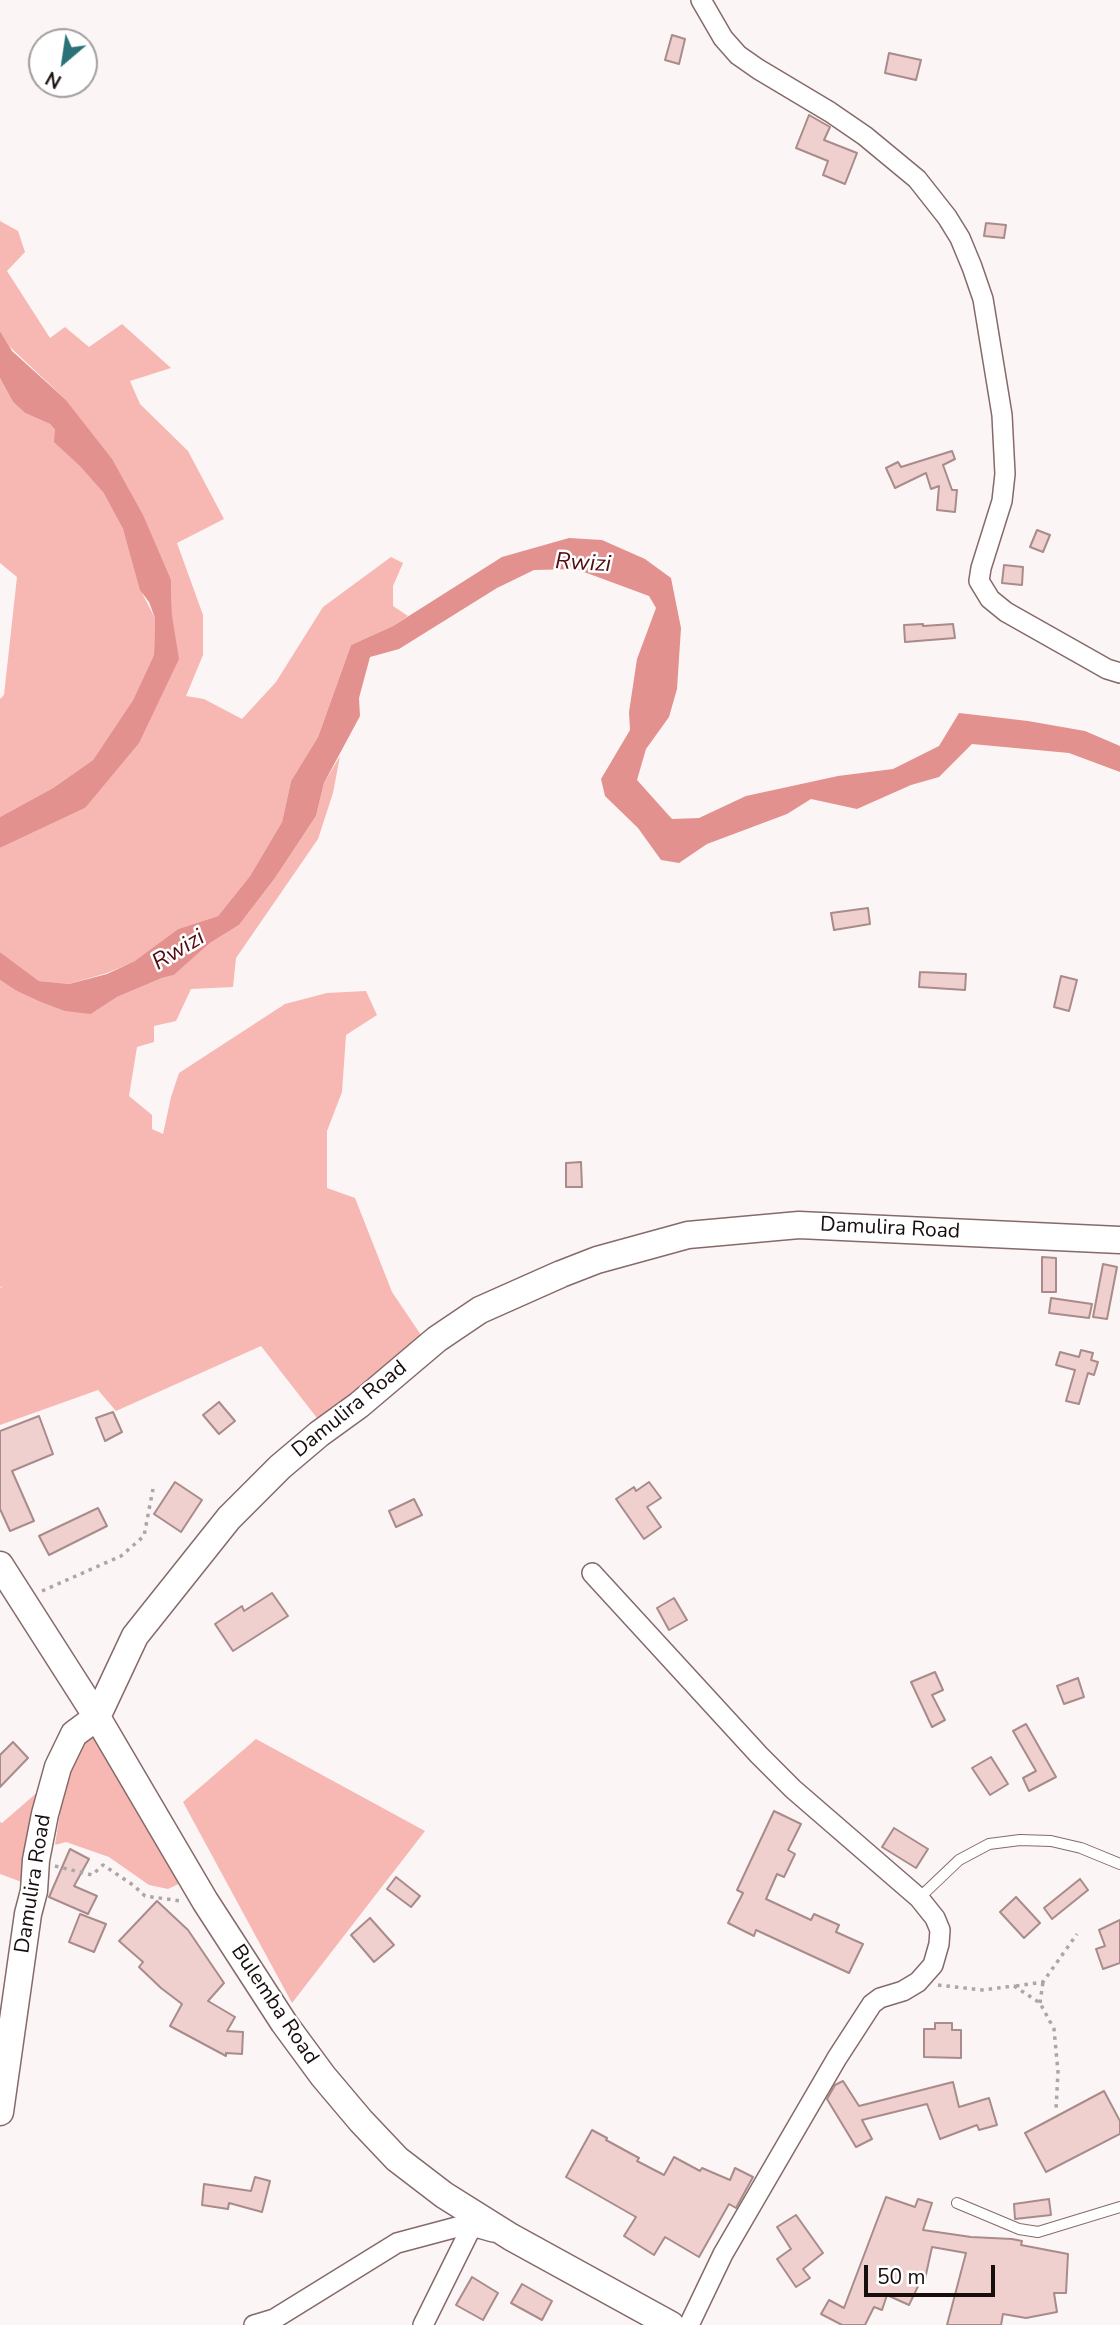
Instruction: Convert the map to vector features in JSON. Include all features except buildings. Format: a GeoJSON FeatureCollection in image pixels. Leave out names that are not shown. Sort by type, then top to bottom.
{"type":"FeatureCollection","features":[{"type":"Feature","properties":{"kind":"street"},"geometry":{"type":"LineString","coordinates":[[701,0],[723,38],[738,55],[865,136],[916,179],[947,217],[972,267],[983,299],[1002,415],[1005,474],[1002,501],[979,581],[990,599],[1006,612],[1107,669],[1120,673]]}},
{"type":"Feature","properties":{"kind":"street","name":"Damulira Road"},"geometry":{"type":"LineString","coordinates":[[0,2112],[45,1814],[58,1767],[74,1734],[97,1717],[135,1636],[229,1518],[280,1467],[438,1339],[480,1310],[597,1260],[688,1234],[799,1225],[1120,1240]]}},
{"type":"Feature","properties":{"kind":"street","name":"Bulemba Road"},"geometry":{"type":"LineString","coordinates":[[0,1565],[97,1717],[205,1901],[284,2024],[361,2121],[397,2159],[444,2195],[511,2237],[671,2325]]}},
{"type":"Feature","properties":{"kind":"street"},"geometry":{"type":"LineString","coordinates":[[592,1573],[759,1755],[793,1789],[919,1898],[935,1918],[940,1930],[933,1965],[918,1982],[872,2004],[837,2058],[723,2254],[689,2325]]}},
{"type":"Feature","properties":{"kind":"street"},"geometry":{"type":"LineString","coordinates":[[254,2325],[273,2322],[397,2243],[433,2232],[472,2226],[511,2237]]}},
{"type":"Feature","properties":{"kind":"street"},"geometry":{"type":"LineString","coordinates":[[423,2325],[472,2226]]}},
{"type":"Feature","properties":{"kind":"lane"},"geometry":{"type":"LineString","coordinates":[[919,1898],[959,1860],[989,1844],[1020,1840],[1051,1841],[1081,1848],[1120,1864]]}},
{"type":"Feature","properties":{"kind":"lane"},"geometry":{"type":"LineString","coordinates":[[957,2203],[1019,2230],[1038,2232],[1120,2207]]}},
{"type":"Feature","properties":{"kind":"path"},"geometry":{"type":"LineString","coordinates":[[20,1600],[121,1556],[144,1536],[153,1489]]}},
{"type":"Feature","properties":{"kind":"path"},"geometry":{"type":"LineString","coordinates":[[36,1860],[70,1872],[92,1875],[103,1864],[145,1896],[172,1901],[205,1901]]}},
{"type":"Feature","properties":{"kind":"path"},"geometry":{"type":"LineString","coordinates":[[1040,2003],[1043,1982],[1077,1934]]}},
{"type":"Feature","properties":{"kind":"path"},"geometry":{"type":"LineString","coordinates":[[918,1982],[982,1990],[1043,1982]]}},
{"type":"Feature","properties":{"kind":"path"},"geometry":{"type":"LineString","coordinates":[[1014,1986],[1040,2003],[1054,2029],[1058,2072],[1056,2110]]}},
{"type":"Feature","properties":{"kind":"shaded area"},"geometry":{"type":"Polygon","coordinates":[[[0,221],[18,231],[25,252],[7,271],[50,338],[65,327],[89,347],[122,324],[171,368],[130,381],[140,404],[188,451],[224,519],[177,543],[203,615],[203,655],[186,696],[204,699],[242,719],[276,682],[323,607],[391,557],[403,563],[393,586],[393,606],[408,616],[393,626],[351,645],[318,737],[291,781],[282,822],[250,876],[218,916],[178,929],[136,961],[69,984],[39,981],[0,952],[0,848],[85,808],[172,616],[171,580],[65,399],[9,346],[0,331],[0,221]]]}},
{"type":"Feature","properties":{"kind":"shaded area"},"geometry":{"type":"Polygon","coordinates":[[[0,378],[13,402],[25,413],[50,424],[103,492],[123,529],[143,595],[155,618],[154,655],[133,700],[93,760],[53,788],[0,817],[0,699],[4,695],[17,577],[0,563],[0,378]]]}},
{"type":"Feature","properties":{"kind":"shaded area"},"geometry":{"type":"Polygon","coordinates":[[[340,756],[333,793],[318,839],[236,958],[233,987],[191,989],[176,1021],[154,1026],[154,1042],[137,1047],[129,1096],[152,1115],[152,1129],[163,1134],[179,1073],[285,1004],[327,993],[366,991],[377,1015],[346,1035],[342,1092],[327,1131],[327,1188],[355,1198],[392,1292],[425,1341],[324,1427],[261,1346],[116,1411],[98,1390],[0,1425],[0,1288],[3,1286],[0,1287],[0,980],[15,990],[91,1014],[117,997],[174,975],[210,943],[239,925],[275,878],[316,816],[324,783],[340,756]]]}},
{"type":"Feature","properties":{"kind":"shaded area"},"geometry":{"type":"Polygon","coordinates":[[[98,1725],[193,1877],[168,1889],[149,1885],[109,1857],[66,1842],[55,1845],[65,1781],[81,1744],[98,1725]]]}},
{"type":"Feature","properties":{"kind":"shaded area"},"geometry":{"type":"Polygon","coordinates":[[[256,1739],[425,1831],[292,2003],[183,1802],[256,1739]]]}},
{"type":"Feature","properties":{"kind":"shaded area"},"geometry":{"type":"Polygon","coordinates":[[[48,1783],[30,1885],[0,1874],[0,1822],[48,1783]]]}},
{"type":"Feature","properties":{"kind":"water"},"geometry":{"type":"Polygon","coordinates":[[[0,331],[12,351],[65,399],[112,459],[143,515],[171,580],[172,616],[179,659],[139,743],[85,808],[0,848],[0,817],[53,788],[93,760],[133,700],[154,655],[155,618],[149,602],[140,590],[123,529],[103,492],[54,442],[55,430],[50,424],[25,413],[13,402],[0,378],[0,331]]]}},
{"type":"Feature","properties":{"kind":"water","name":"Rwizi"},"geometry":{"type":"Polygon","coordinates":[[[569,538],[602,540],[645,559],[671,578],[681,628],[677,689],[669,717],[646,749],[637,780],[672,819],[699,818],[746,796],[838,776],[893,769],[939,746],[959,713],[1085,731],[1120,746],[1120,772],[1069,753],[972,744],[939,777],[911,785],[857,809],[811,799],[787,814],[707,844],[679,863],[661,860],[638,828],[605,796],[601,779],[630,730],[629,712],[637,659],[656,608],[649,596],[576,569],[534,570],[497,588],[399,649],[370,657],[359,698],[360,716],[324,783],[316,816],[275,878],[239,925],[210,943],[174,975],[117,997],[91,1014],[65,1011],[15,990],[0,980],[0,952],[39,981],[69,984],[107,974],[135,961],[178,929],[218,916],[250,876],[282,822],[291,781],[318,737],[351,645],[393,626],[502,557],[569,538]]]}}]}
